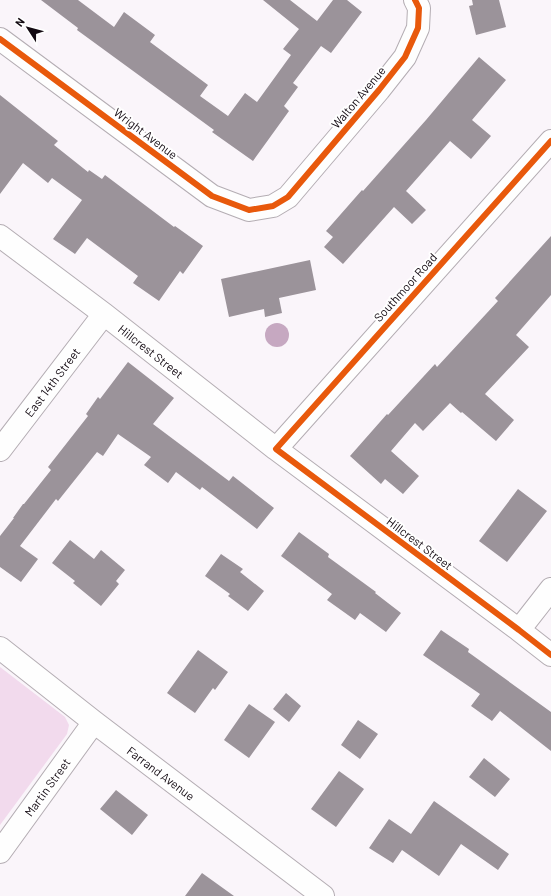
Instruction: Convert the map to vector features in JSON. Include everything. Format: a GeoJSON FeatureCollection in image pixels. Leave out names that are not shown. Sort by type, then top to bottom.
{"type":"FeatureCollection","features":[{"type":"Feature","properties":{"kind":"street","name":"Walton Avenue"},"geometry":{"type":"LineString","coordinates":[[288,197],[379,90],[405,57],[418,28],[419,8],[415,0]]}},
{"type":"Feature","properties":{"kind":"street","name":"Wright Avenue"},"geometry":{"type":"LineString","coordinates":[[0,39],[212,196],[249,210],[273,206],[288,197]]}},
{"type":"Feature","properties":{"kind":"street","name":"Southmoor Road"},"geometry":{"type":"LineString","coordinates":[[276,449],[551,140]]}},
{"type":"Feature","properties":{"kind":"street","name":"Hillcrest Street"},"geometry":{"type":"LineString","coordinates":[[0,236],[104,314],[276,449],[551,655]]}},
{"type":"Feature","properties":{"kind":"street","name":"East 14th Street"},"geometry":{"type":"LineString","coordinates":[[0,450],[104,314]]}},
{"type":"Feature","properties":{"kind":"street"},"geometry":{"type":"LineString","coordinates":[[519,630],[551,588]]}},
{"type":"Feature","properties":{"kind":"street","name":"Farrand Avenue"},"geometry":{"type":"LineString","coordinates":[[0,648],[94,722],[323,896]]}},
{"type":"Feature","properties":{"kind":"street","name":"Martin Street"},"geometry":{"type":"LineString","coordinates":[[0,852],[94,722]]}},
{"type":"Feature","properties":{"kind":"shaded area"},"geometry":{"type":"Polygon","coordinates":[[[277,323],[286,326],[289,335],[286,344],[277,347],[268,344],[265,335],[268,326],[277,323]]]}},
{"type":"Feature","properties":{"kind":"shaded area"},"geometry":{"type":"Polygon","coordinates":[[[0,667],[65,717],[69,725],[67,734],[0,825],[0,667]]]}},
{"type":"Feature","properties":{"kind":"building"},"geometry":{"type":"Polygon","coordinates":[[[41,0],[78,0],[114,27],[124,12],[155,35],[150,42],[208,85],[200,96],[228,116],[245,93],[257,102],[291,55],[283,49],[299,29],[263,0],[290,0],[317,21],[333,0],[347,0],[362,12],[331,53],[321,46],[293,83],[298,87],[284,106],[289,111],[253,161],[212,132],[214,130],[77,30],[78,28],[41,0]]]}},
{"type":"Feature","properties":{"kind":"building"},"geometry":{"type":"Polygon","coordinates":[[[472,0],[499,0],[506,27],[476,35],[469,6],[473,5],[472,0]]]}},
{"type":"Feature","properties":{"kind":"building"},"geometry":{"type":"Polygon","coordinates":[[[479,57],[506,80],[472,120],[491,136],[471,159],[450,141],[406,191],[426,210],[412,224],[394,207],[343,264],[324,247],[333,237],[326,231],[426,120],[479,57]]]}},
{"type":"Feature","properties":{"kind":"building"},"geometry":{"type":"Polygon","coordinates":[[[0,95],[58,141],[54,145],[88,172],[89,170],[102,179],[105,175],[174,227],[175,226],[203,246],[183,274],[180,271],[159,301],[133,283],[138,276],[87,238],[75,254],[53,239],[82,200],[52,178],[48,183],[23,163],[0,194],[0,95]]]}},
{"type":"Feature","properties":{"kind":"building"},"geometry":{"type":"Polygon","coordinates":[[[551,236],[551,295],[516,335],[529,347],[485,394],[514,420],[496,441],[450,403],[423,431],[415,423],[391,451],[419,476],[403,494],[385,479],[381,484],[350,456],[387,414],[388,415],[435,364],[437,367],[498,301],[495,298],[551,236]]]}},
{"type":"Feature","properties":{"kind":"building"},"geometry":{"type":"Polygon","coordinates":[[[310,260],[316,290],[279,298],[282,313],[265,317],[264,309],[229,317],[221,279],[310,260]]]}},
{"type":"Feature","properties":{"kind":"building"},"geometry":{"type":"Polygon","coordinates":[[[128,362],[174,398],[153,424],[229,481],[233,476],[274,508],[257,529],[202,487],[200,490],[176,472],[168,483],[144,465],[151,457],[118,434],[103,456],[97,452],[58,501],[56,499],[20,546],[38,559],[21,582],[0,567],[0,536],[23,504],[51,470],[48,467],[88,416],[86,414],[98,397],[100,399],[128,362]]]}},
{"type":"Feature","properties":{"kind":"building"},"geometry":{"type":"Polygon","coordinates":[[[518,489],[547,511],[507,562],[479,541],[518,489]]]}},
{"type":"Feature","properties":{"kind":"building"},"geometry":{"type":"Polygon","coordinates":[[[299,532],[329,554],[328,557],[376,592],[375,593],[401,613],[386,632],[360,613],[355,620],[327,600],[332,594],[281,556],[299,532]]]}},
{"type":"Feature","properties":{"kind":"building"},"geometry":{"type":"Polygon","coordinates":[[[70,540],[94,559],[101,550],[125,570],[116,581],[119,584],[101,606],[73,583],[75,581],[52,563],[70,540]]]}},
{"type":"Feature","properties":{"kind":"building"},"geometry":{"type":"Polygon","coordinates":[[[221,554],[243,569],[240,572],[264,591],[248,611],[228,596],[230,594],[205,576],[221,554]]]}},
{"type":"Feature","properties":{"kind":"building"},"geometry":{"type":"Polygon","coordinates":[[[441,630],[469,649],[468,652],[551,712],[551,751],[500,711],[492,721],[471,706],[480,694],[423,655],[441,630]]]}},
{"type":"Feature","properties":{"kind":"building"},"geometry":{"type":"Polygon","coordinates":[[[198,650],[228,672],[215,690],[213,688],[195,713],[167,693],[198,650]]]}},
{"type":"Feature","properties":{"kind":"building"},"geometry":{"type":"Polygon","coordinates":[[[286,693],[301,706],[289,722],[273,709],[286,693]]]}},
{"type":"Feature","properties":{"kind":"building"},"geometry":{"type":"Polygon","coordinates":[[[249,704],[275,722],[249,758],[224,740],[249,704]]]}},
{"type":"Feature","properties":{"kind":"building"},"geometry":{"type":"Polygon","coordinates":[[[358,720],[378,734],[360,759],[341,745],[358,720]]]}},
{"type":"Feature","properties":{"kind":"building"},"geometry":{"type":"Polygon","coordinates":[[[484,758],[510,779],[495,797],[469,777],[484,758]]]}},
{"type":"Feature","properties":{"kind":"building"},"geometry":{"type":"Polygon","coordinates":[[[339,771],[364,789],[336,827],[311,809],[339,771]]]}},
{"type":"Feature","properties":{"kind":"building"},"geometry":{"type":"Polygon","coordinates":[[[116,790],[148,815],[132,835],[100,809],[116,790]]]}},
{"type":"Feature","properties":{"kind":"building"},"geometry":{"type":"Polygon","coordinates":[[[434,801],[509,854],[498,870],[461,844],[439,876],[402,850],[393,863],[369,848],[389,819],[411,834],[434,801]]]}},
{"type":"Feature","properties":{"kind":"building"},"geometry":{"type":"Polygon","coordinates":[[[202,873],[234,896],[185,896],[202,873]]]}},
{"type":"Feature","properties":{"kind":"cycle path"},"geometry":{"type":"LineString","coordinates":[[0,39],[212,196],[249,210],[273,206],[288,197],[379,90],[405,57],[418,28],[419,8],[415,0]]}},
{"type":"Feature","properties":{"kind":"cycle path"},"geometry":{"type":"LineString","coordinates":[[551,141],[276,449],[551,655]]}}]}
